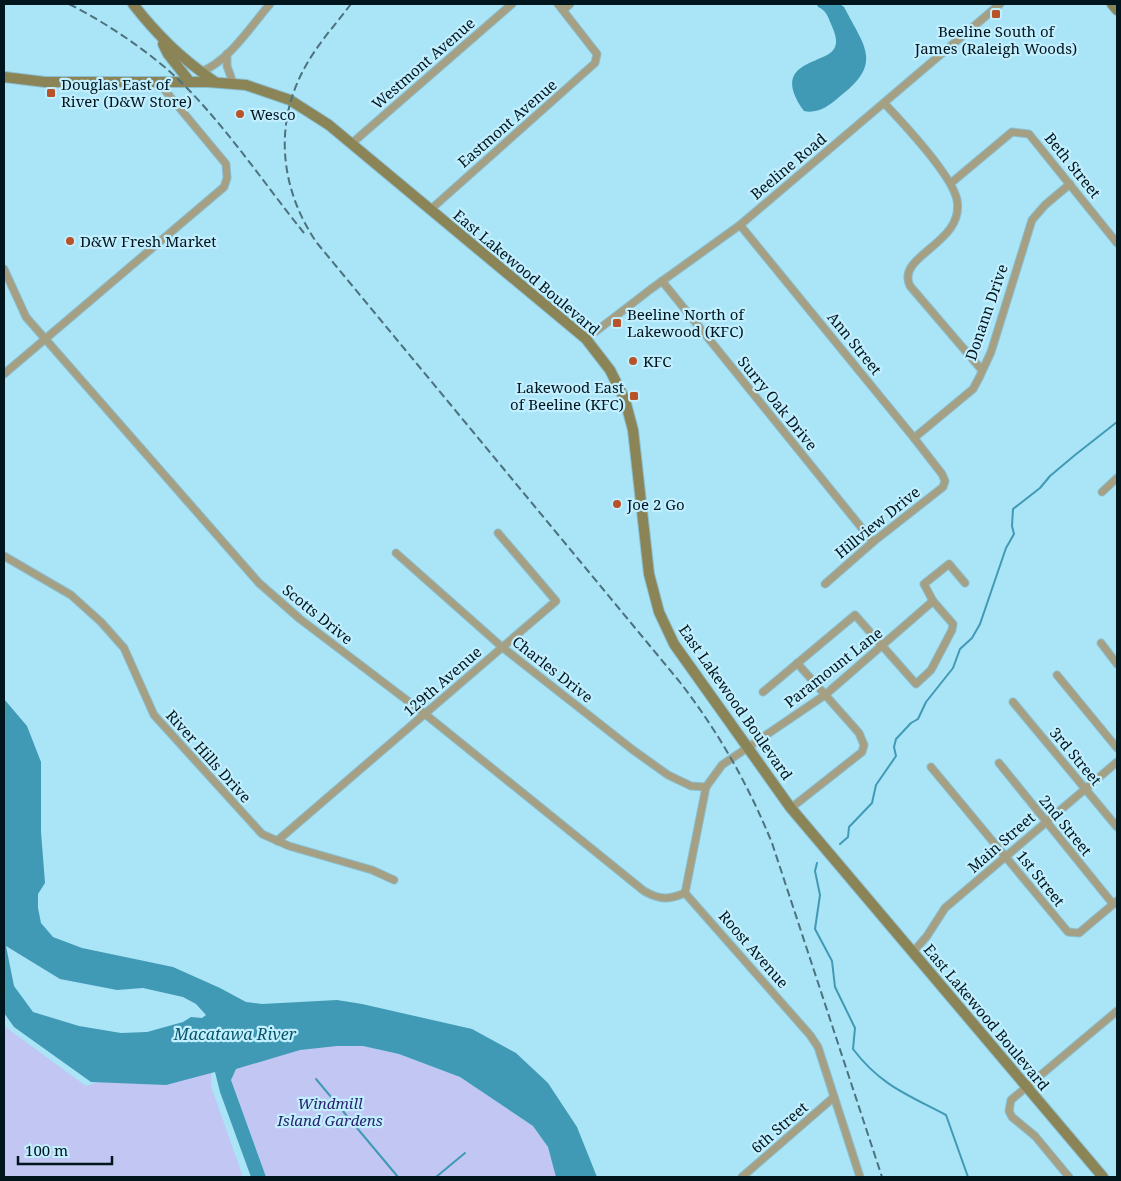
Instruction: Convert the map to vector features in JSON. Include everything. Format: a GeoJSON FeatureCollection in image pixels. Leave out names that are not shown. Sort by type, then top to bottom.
{"type":"FeatureCollection","features":[{"type":"Feature","properties":{"kind":"main road"},"geometry":{"type":"LineString","coordinates":[[132,4],[161,39],[212,82]]}},
{"type":"Feature","properties":{"kind":"main road"},"geometry":{"type":"LineString","coordinates":[[1112,4],[1117,10]]}},
{"type":"Feature","properties":{"kind":"main road"},"geometry":{"type":"LineString","coordinates":[[161,39],[168,54],[190,82]]}},
{"type":"Feature","properties":{"kind":"main road","name":"East Lakewood Boulevard"},"geometry":{"type":"LineString","coordinates":[[4,77],[45,82],[233,83],[262,89],[290,100],[308,110],[351,144],[586,339],[610,370],[626,400],[633,430],[649,574],[659,612],[674,644],[791,808],[1103,1177]]}},
{"type":"Feature","properties":{"kind":"street"},"geometry":{"type":"LineString","coordinates":[[201,72],[211,68],[227,54],[270,4]]}},
{"type":"Feature","properties":{"kind":"street","name":"Westmont Avenue"},"geometry":{"type":"LineString","coordinates":[[351,144],[512,4]]}},
{"type":"Feature","properties":{"kind":"street"},"geometry":{"type":"LineString","coordinates":[[558,4],[564,10],[570,4]]}},
{"type":"Feature","properties":{"kind":"street","name":"Beeline Road"},"geometry":{"type":"LineString","coordinates":[[586,339],[740,225],[1000,4]]}},
{"type":"Feature","properties":{"kind":"street","name":"Eastmont Avenue"},"geometry":{"type":"LineString","coordinates":[[430,210],[596,64],[597,54],[564,10]]}},
{"type":"Feature","properties":{"kind":"street"},"geometry":{"type":"LineString","coordinates":[[227,54],[227,66],[233,83]]}},
{"type":"Feature","properties":{"kind":"street"},"geometry":{"type":"LineString","coordinates":[[4,374],[224,187],[227,178],[226,164],[158,82]]}},
{"type":"Feature","properties":{"kind":"street"},"geometry":{"type":"LineString","coordinates":[[884,103],[951,183],[957,200],[956,221],[952,228],[909,268],[906,278],[910,286],[981,369]]}},
{"type":"Feature","properties":{"kind":"street","name":"Beth Street"},"geometry":{"type":"LineString","coordinates":[[951,183],[1012,132],[1029,134],[1117,243]]}},
{"type":"Feature","properties":{"kind":"street","name":"Donann Drive"},"geometry":{"type":"LineString","coordinates":[[914,438],[973,389],[990,352],[1032,220],[1049,201],[1070,184]]}},
{"type":"Feature","properties":{"kind":"street","name":"Ann Street"},"geometry":{"type":"LineString","coordinates":[[740,225],[914,438],[942,474],[945,481]]}},
{"type":"Feature","properties":{"kind":"street","name":"Scotts Drive"},"geometry":{"type":"LineString","coordinates":[[4,269],[26,317],[259,583],[300,619],[425,714],[644,891],[658,899],[672,898],[685,893]]}},
{"type":"Feature","properties":{"kind":"street","name":"Surry Oak Drive"},"geometry":{"type":"LineString","coordinates":[[662,281],[873,542]]}},
{"type":"Feature","properties":{"kind":"street"},"geometry":{"type":"LineString","coordinates":[[1102,492],[1117,478]]}},
{"type":"Feature","properties":{"kind":"street","name":"Hillview Drive"},"geometry":{"type":"LineString","coordinates":[[825,584],[873,542],[943,487],[945,481]]}},
{"type":"Feature","properties":{"kind":"street","name":"129th Avenue"},"geometry":{"type":"LineString","coordinates":[[277,841],[556,601],[498,533]]}},
{"type":"Feature","properties":{"kind":"street","name":"Charles Drive"},"geometry":{"type":"LineString","coordinates":[[396,553],[502,647],[668,776],[691,786],[706,787]]}},
{"type":"Feature","properties":{"kind":"street","name":"River Hills Drive"},"geometry":{"type":"LineString","coordinates":[[4,556],[71,595],[102,622],[124,648],[154,715],[167,732],[256,829],[277,841],[316,855],[372,870],[394,880]]}},
{"type":"Feature","properties":{"kind":"street"},"geometry":{"type":"LineString","coordinates":[[763,692],[854,615],[916,684],[931,670],[952,630],[953,624],[933,601],[924,584],[949,564],[965,583]]}},
{"type":"Feature","properties":{"kind":"street","name":"Paramount Lane"},"geometry":{"type":"LineString","coordinates":[[747,748],[825,695],[933,601]]}},
{"type":"Feature","properties":{"kind":"street"},"geometry":{"type":"LineString","coordinates":[[1101,644],[1117,664]]}},
{"type":"Feature","properties":{"kind":"street"},"geometry":{"type":"LineString","coordinates":[[791,808],[862,752],[864,745],[859,733],[797,663]]}},
{"type":"Feature","properties":{"kind":"street"},"geometry":{"type":"LineString","coordinates":[[1057,675],[1117,748]]}},
{"type":"Feature","properties":{"kind":"street","name":"3rd Street"},"geometry":{"type":"LineString","coordinates":[[1013,702],[1117,827]]}},
{"type":"Feature","properties":{"kind":"street"},"geometry":{"type":"LineString","coordinates":[[685,893],[706,787],[722,765],[747,748]]}},
{"type":"Feature","properties":{"kind":"street","name":"Main Street"},"geometry":{"type":"LineString","coordinates":[[913,952],[927,936],[945,908],[1117,762]]}},
{"type":"Feature","properties":{"kind":"street","name":"2nd Street"},"geometry":{"type":"LineString","coordinates":[[999,763],[1045,822],[1115,902]]}},
{"type":"Feature","properties":{"kind":"street","name":"1st Street"},"geometry":{"type":"LineString","coordinates":[[931,767],[1068,932],[1079,933],[1115,902]]}},
{"type":"Feature","properties":{"kind":"street","name":"Roost Avenue"},"geometry":{"type":"LineString","coordinates":[[685,893],[810,1035],[818,1047],[860,1177]]}},
{"type":"Feature","properties":{"kind":"street"},"geometry":{"type":"LineString","coordinates":[[1069,1177],[1035,1136],[1012,1117],[1009,1111],[1011,1100],[1117,1010]]}},
{"type":"Feature","properties":{"kind":"street","name":"6th Street"},"geometry":{"type":"LineString","coordinates":[[742,1177],[834,1097]]}},
{"type":"Feature","properties":{"kind":"green space"},"geometry":{"type":"Polygon","coordinates":[[[4,1026],[86,1086],[157,1064],[212,1066],[211,1086],[243,1177],[4,1177],[4,1026]]]}},
{"type":"Feature","properties":{"kind":"green space","name":"Windmill Island Gardens"},"geometry":{"type":"Polygon","coordinates":[[[337,1045],[363,1046],[399,1054],[460,1077],[533,1126],[547,1146],[556,1177],[266,1177],[231,1080],[235,1068],[301,1049],[337,1045]]]}},
{"type":"Feature","properties":{"kind":"water"},"geometry":{"type":"Polygon","coordinates":[[[817,4],[840,4],[844,7],[864,45],[866,56],[861,75],[852,86],[827,106],[809,112],[804,111],[794,94],[792,82],[796,73],[803,66],[830,53],[835,47],[836,41],[828,16],[817,4]]]}},
{"type":"Feature","properties":{"kind":"water","name":"Macatawa River"},"geometry":{"type":"Polygon","coordinates":[[[4,699],[27,726],[41,762],[41,832],[45,883],[38,894],[38,908],[41,923],[53,937],[82,948],[173,967],[246,1002],[262,1004],[337,1000],[472,1029],[516,1053],[548,1083],[577,1127],[597,1177],[556,1177],[548,1147],[533,1126],[460,1077],[399,1054],[363,1046],[337,1046],[300,1050],[236,1069],[231,1080],[266,1177],[251,1177],[220,1092],[215,1072],[166,1085],[91,1082],[14,1027],[4,1013],[4,699]],[[6,946],[14,986],[33,1012],[79,1026],[121,1033],[147,1032],[183,1022],[191,1017],[202,1018],[206,1015],[196,1004],[183,997],[143,988],[117,990],[60,979],[6,946]]]}},
{"type":"Feature","properties":{"kind":"waterway"},"geometry":{"type":"LineString","coordinates":[[840,844],[848,837],[849,827],[872,803],[876,785],[896,756],[894,747],[896,739],[911,723],[918,719],[926,702],[953,668],[960,649],[972,638],[980,624],[1006,548],[1014,534],[1012,526],[1013,509],[1040,488],[1050,476],[1075,455],[1117,422]]}},
{"type":"Feature","properties":{"kind":"waterway"},"geometry":{"type":"LineString","coordinates":[[817,863],[815,871],[820,895],[815,929],[832,961],[835,987],[855,1028],[853,1049],[874,1072],[895,1088],[946,1115],[968,1177]]}},
{"type":"Feature","properties":{"kind":"waterway"},"geometry":{"type":"LineString","coordinates":[[316,1079],[398,1177]]}},
{"type":"Feature","properties":{"kind":"waterway"},"geometry":{"type":"LineString","coordinates":[[436,1177],[465,1153]]}},
{"type":"Feature","properties":{"kind":"railway"},"geometry":{"type":"LineString","coordinates":[[69,4],[132,42],[155,59],[186,87],[238,148],[304,233]]}},
{"type":"Feature","properties":{"kind":"railway"},"geometry":{"type":"LineString","coordinates":[[351,4],[309,60],[294,91],[285,135],[285,158],[295,202],[317,243],[679,681],[707,719],[742,779],[772,843],[882,1177]]}},
{"type":"Feature","properties":{"kind":"place","name":"Beeline South of James (Raleigh Woods)"},"geometry":{"type":"Point","coordinates":[996,14]}},
{"type":"Feature","properties":{"kind":"place","name":"Douglas East of River (D&W Store)"},"geometry":{"type":"Point","coordinates":[51,93]}},
{"type":"Feature","properties":{"kind":"place","name":"Wesco"},"geometry":{"type":"Point","coordinates":[240,114]}},
{"type":"Feature","properties":{"kind":"place","name":"D&W Fresh Market"},"geometry":{"type":"Point","coordinates":[70,241]}},
{"type":"Feature","properties":{"kind":"place","name":"Beeline North of Lakewood (KFC)"},"geometry":{"type":"Point","coordinates":[617,323]}},
{"type":"Feature","properties":{"kind":"place","name":"KFC"},"geometry":{"type":"Point","coordinates":[633,361]}},
{"type":"Feature","properties":{"kind":"place","name":"Lakewood East of Beeline (KFC)"},"geometry":{"type":"Point","coordinates":[634,396]}},
{"type":"Feature","properties":{"kind":"place","name":"Joe 2 Go"},"geometry":{"type":"Point","coordinates":[617,504]}}]}
